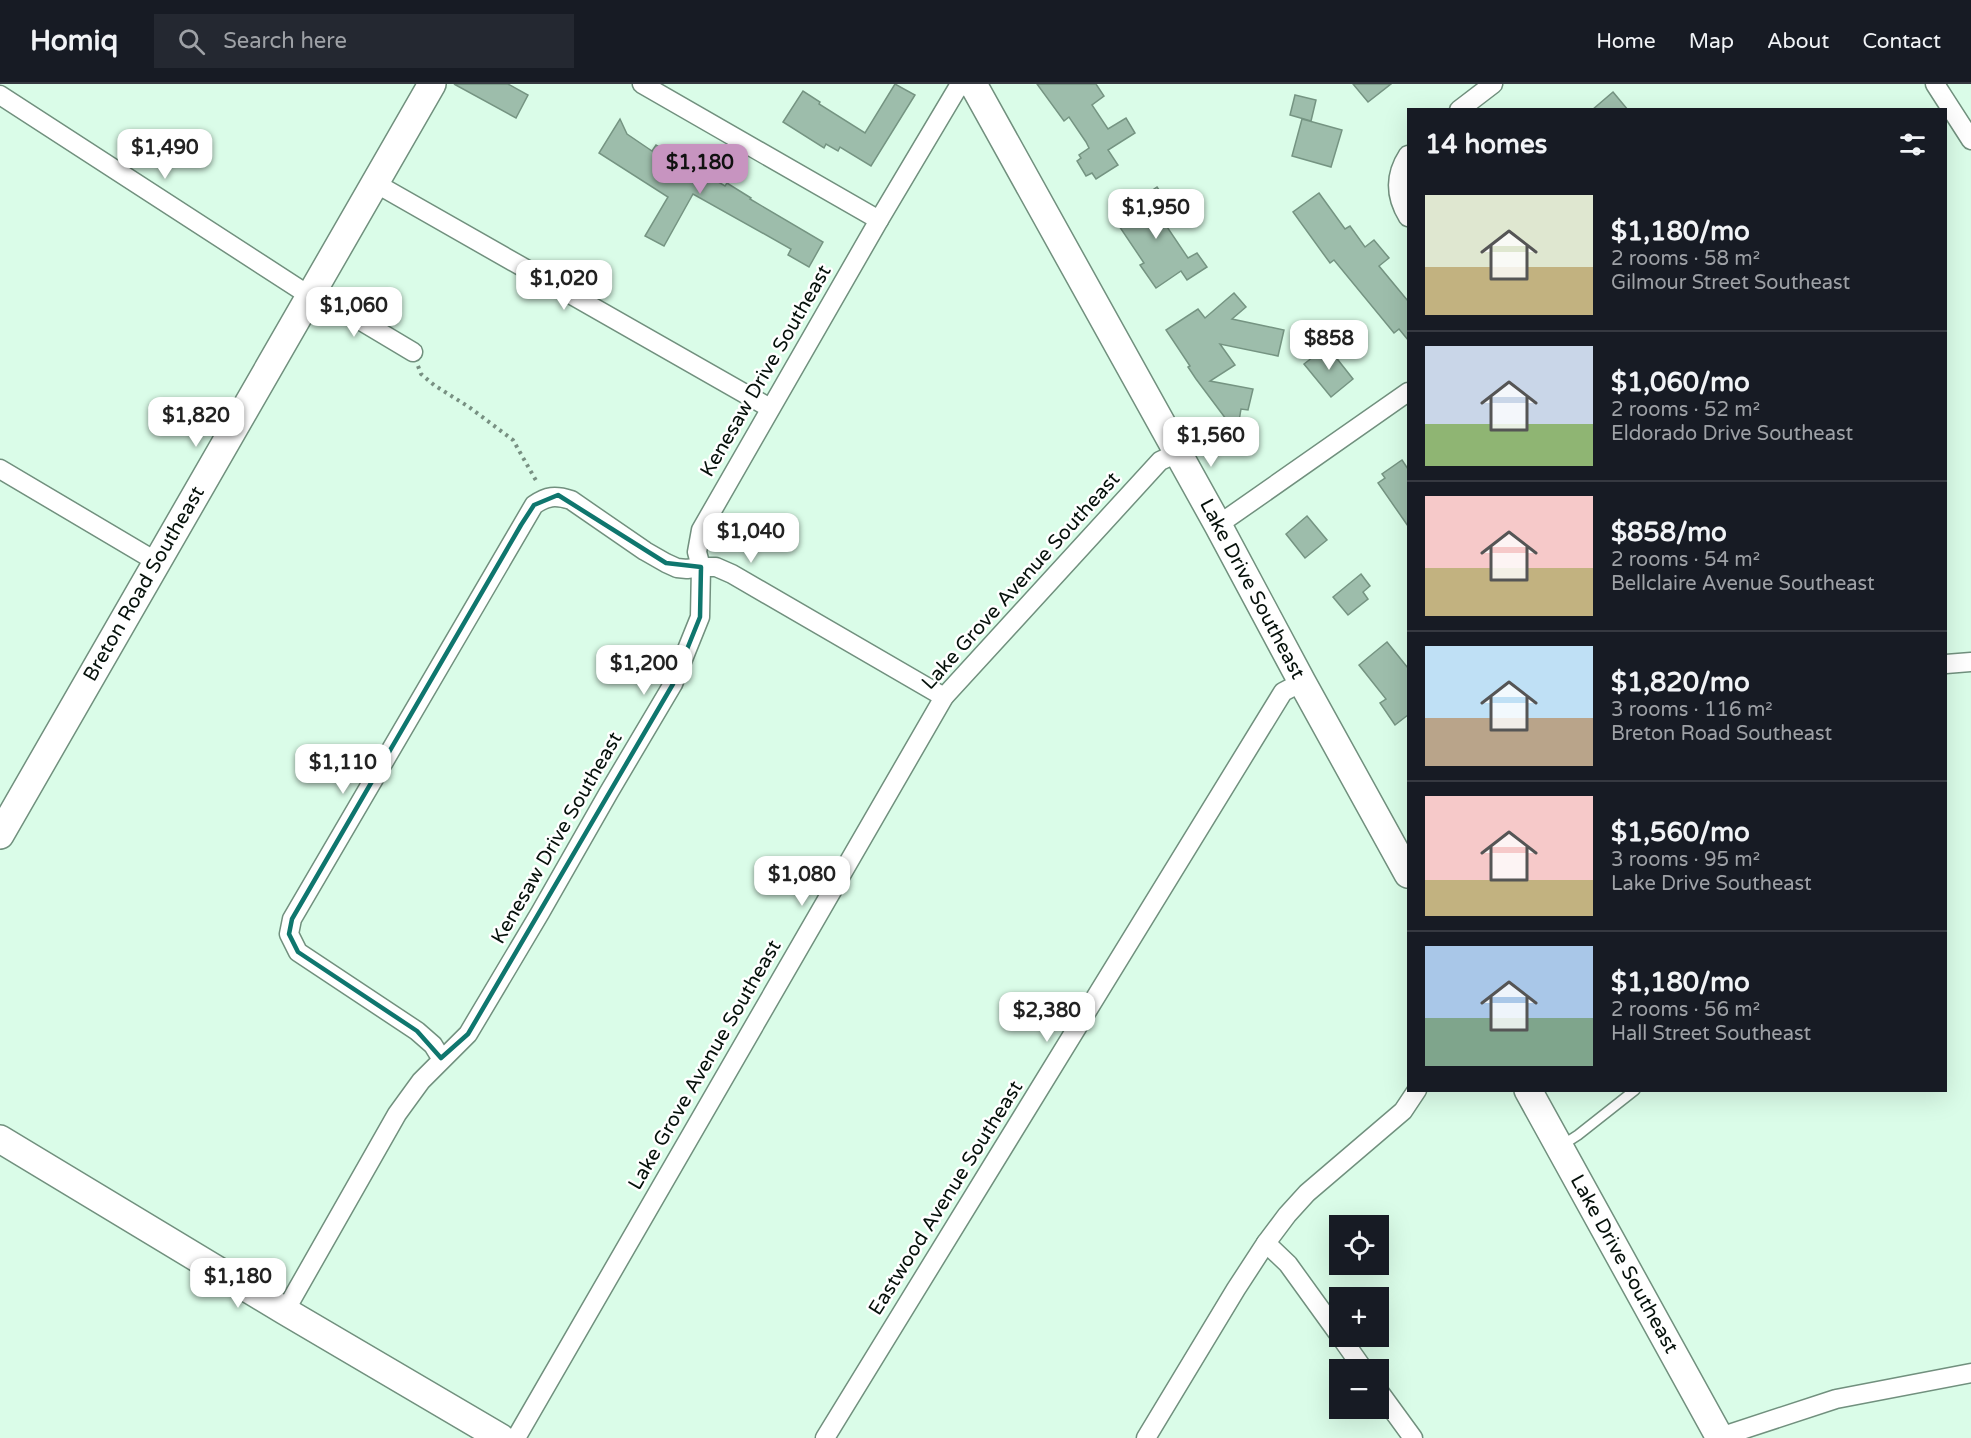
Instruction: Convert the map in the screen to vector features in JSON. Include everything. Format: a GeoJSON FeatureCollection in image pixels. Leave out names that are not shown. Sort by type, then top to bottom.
{"type":"FeatureCollection","features":[{"type":"Feature","properties":{"kind":"main road","name":"Breton Road Southeast"},"geometry":{"type":"LineString","coordinates":[[0,835],[432,84]]}},
{"type":"Feature","properties":{"kind":"main road","name":"Lake Drive Southeast"},"geometry":{"type":"LineString","coordinates":[[973,84],[1218,525],[1407,872]]}},
{"type":"Feature","properties":{"kind":"main road","name":"Lake Drive Southeast"},"geometry":{"type":"LineString","coordinates":[[1529,1092],[1720,1438]]}},
{"type":"Feature","properties":{"kind":"main road"},"geometry":{"type":"LineString","coordinates":[[0,1139],[501,1438]]}},
{"type":"Feature","properties":{"kind":"street"},"geometry":{"type":"LineString","coordinates":[[642,84],[879,220]]}},
{"type":"Feature","properties":{"kind":"street","name":"Kenesaw Drive Southeast"},"geometry":{"type":"LineString","coordinates":[[285,1311],[397,1114],[441,1058],[468,1034],[673,684],[700,617],[701,567],[697,552],[701,530],[957,89],[967,84]]}},
{"type":"Feature","properties":{"kind":"street"},"geometry":{"type":"LineString","coordinates":[[1463,108],[1493,84]]}},
{"type":"Feature","properties":{"kind":"street"},"geometry":{"type":"LineString","coordinates":[[1935,84],[1945,108]]}},
{"type":"Feature","properties":{"kind":"street"},"geometry":{"type":"LineString","coordinates":[[0,95],[310,296],[331,303],[413,352]]}},
{"type":"Feature","properties":{"kind":"street"},"geometry":{"type":"LineString","coordinates":[[1952,126],[1971,140]]}},
{"type":"Feature","properties":{"kind":"street"},"geometry":{"type":"LineString","coordinates":[[1407,157],[1401,167],[1397,191],[1407,215]]}},
{"type":"Feature","properties":{"kind":"street"},"geometry":{"type":"LineString","coordinates":[[375,183],[770,408]]}},
{"type":"Feature","properties":{"kind":"street"},"geometry":{"type":"LineString","coordinates":[[1218,525],[1407,393]]}},
{"type":"Feature","properties":{"kind":"street","name":"Lake Grove Avenue Southeast"},"geometry":{"type":"LineString","coordinates":[[516,1438],[944,697],[1160,461],[1177,453]]}},
{"type":"Feature","properties":{"kind":"street"},"geometry":{"type":"LineString","coordinates":[[0,469],[157,562]]}},
{"type":"Feature","properties":{"kind":"street"},"geometry":{"type":"LineString","coordinates":[[441,1058],[434,1045],[417,1031],[298,952],[290,934],[292,919],[521,525],[534,506],[545,497],[558,495],[571,500],[645,551],[677,568],[716,567],[732,574],[944,697]]}},
{"type":"Feature","properties":{"kind":"street"},"geometry":{"type":"LineString","coordinates":[[1947,664],[1971,662]]}},
{"type":"Feature","properties":{"kind":"street","name":"Eastwood Avenue Southeast"},"geometry":{"type":"LineString","coordinates":[[825,1438],[1283,692],[1302,682]]}},
{"type":"Feature","properties":{"kind":"street"},"geometry":{"type":"LineString","coordinates":[[1403,1111],[1416,1092]]}},
{"type":"Feature","properties":{"kind":"street"},"geometry":{"type":"LineString","coordinates":[[1146,1438],[1266,1243],[1307,1193],[1424,1092]]}},
{"type":"Feature","properties":{"kind":"street"},"geometry":{"type":"LineString","coordinates":[[1266,1243],[1288,1264],[1329,1321]]}},
{"type":"Feature","properties":{"kind":"street"},"geometry":{"type":"LineString","coordinates":[[1720,1438],[1836,1399],[1971,1373]]}},
{"type":"Feature","properties":{"kind":"street"},"geometry":{"type":"LineString","coordinates":[[1389,1405],[1413,1438]]}},
{"type":"Feature","properties":{"kind":"lane"},"geometry":{"type":"LineString","coordinates":[[1559,1147],[1632,1092]]}},
{"type":"Feature","properties":{"kind":"path"},"geometry":{"type":"LineString","coordinates":[[413,352],[421,374],[434,386],[488,420],[513,440],[545,497]]}},
{"type":"Feature","properties":{"kind":"highlighted area"},"geometry":{"type":"Polygon","coordinates":[[[558,495],[666,563],[701,567],[700,617],[673,684],[468,1034],[441,1058],[417,1031],[298,952],[289,934],[292,919],[521,525],[534,505],[558,495]]]}},
{"type":"Feature","properties":{"kind":"building"},"geometry":{"type":"Polygon","coordinates":[[[454,84],[508,84],[528,95],[516,118],[454,84]]]}},
{"type":"Feature","properties":{"kind":"building"},"geometry":{"type":"Polygon","coordinates":[[[895,84],[915,95],[871,166],[840,147],[838,151],[826,144],[824,148],[783,122],[803,91],[865,133],[895,84]]]}},
{"type":"Feature","properties":{"kind":"building"},"geometry":{"type":"Polygon","coordinates":[[[1037,84],[1096,84],[1104,96],[1092,105],[1108,129],[1126,118],[1135,133],[1108,150],[1118,165],[1096,179],[1092,173],[1086,176],[1077,161],[1081,158],[1079,155],[1089,148],[1086,142],[1069,117],[1064,121],[1037,84]]]}},
{"type":"Feature","properties":{"kind":"building"},"geometry":{"type":"Polygon","coordinates":[[[1353,84],[1391,84],[1368,102],[1353,84]]]}},
{"type":"Feature","properties":{"kind":"building"},"geometry":{"type":"Polygon","coordinates":[[[1613,92],[1626,108],[1594,108],[1613,92]]]}},
{"type":"Feature","properties":{"kind":"building"},"geometry":{"type":"Polygon","coordinates":[[[1295,95],[1316,100],[1311,121],[1290,115],[1295,95]]]}},
{"type":"Feature","properties":{"kind":"building"},"geometry":{"type":"Polygon","coordinates":[[[620,119],[627,134],[652,151],[656,145],[725,186],[727,183],[823,242],[809,267],[788,255],[791,249],[693,194],[664,246],[645,236],[668,197],[599,153],[620,119]]]}},
{"type":"Feature","properties":{"kind":"building"},"geometry":{"type":"Polygon","coordinates":[[[1302,119],[1342,130],[1331,167],[1292,156],[1302,119]]]}},
{"type":"Feature","properties":{"kind":"building"},"geometry":{"type":"Polygon","coordinates":[[[1157,187],[1173,210],[1161,218],[1188,258],[1197,253],[1207,267],[1187,280],[1181,271],[1156,288],[1140,265],[1144,263],[1113,217],[1157,187]]]}},
{"type":"Feature","properties":{"kind":"building"},"geometry":{"type":"Polygon","coordinates":[[[1319,193],[1345,229],[1350,226],[1365,247],[1374,240],[1389,258],[1379,266],[1407,300],[1407,339],[1399,329],[1394,333],[1334,260],[1330,263],[1293,212],[1319,193]]]}},
{"type":"Feature","properties":{"kind":"building"},"geometry":{"type":"Polygon","coordinates":[[[1234,293],[1246,307],[1232,319],[1284,330],[1278,356],[1220,344],[1235,365],[1210,381],[1253,389],[1248,410],[1241,409],[1239,421],[1226,419],[1196,379],[1166,330],[1198,309],[1205,318],[1234,293]]]}},
{"type":"Feature","properties":{"kind":"building"},"geometry":{"type":"Polygon","coordinates":[[[1327,346],[1353,379],[1331,397],[1304,364],[1327,346]]]}},
{"type":"Feature","properties":{"kind":"building"},"geometry":{"type":"Polygon","coordinates":[[[1402,460],[1407,468],[1407,525],[1378,483],[1385,478],[1382,474],[1402,460]]]}},
{"type":"Feature","properties":{"kind":"building"},"geometry":{"type":"Polygon","coordinates":[[[1307,516],[1327,540],[1305,558],[1286,534],[1307,516]]]}},
{"type":"Feature","properties":{"kind":"building"},"geometry":{"type":"Polygon","coordinates":[[[1361,574],[1370,586],[1363,592],[1368,599],[1348,615],[1333,597],[1361,574]]]}},
{"type":"Feature","properties":{"kind":"building"},"geometry":{"type":"Polygon","coordinates":[[[1387,642],[1407,667],[1407,716],[1395,725],[1380,703],[1386,699],[1359,665],[1387,642]]]}}]}
